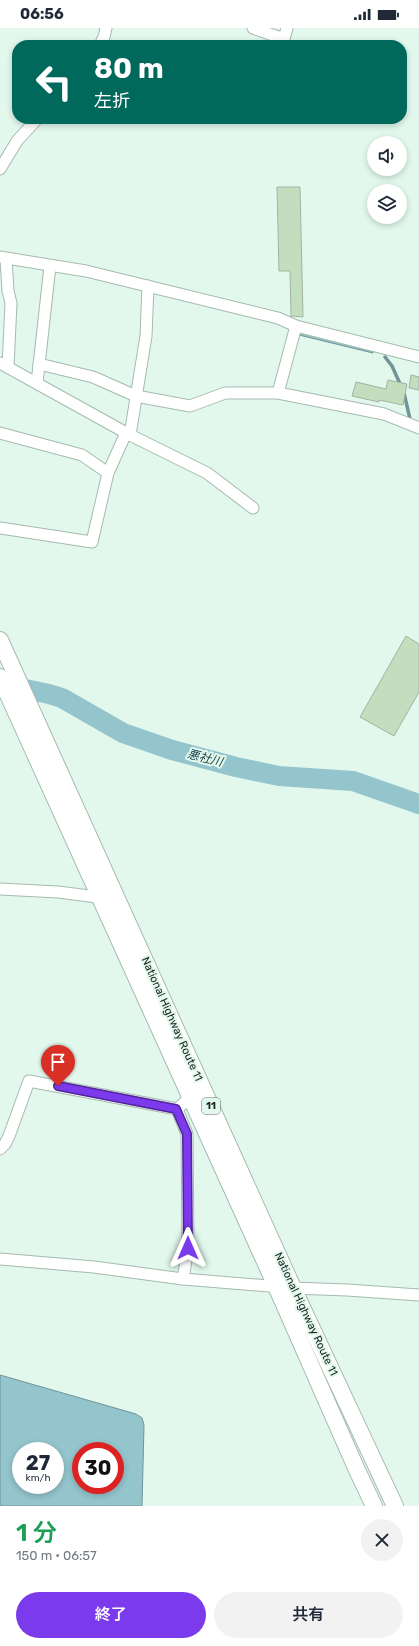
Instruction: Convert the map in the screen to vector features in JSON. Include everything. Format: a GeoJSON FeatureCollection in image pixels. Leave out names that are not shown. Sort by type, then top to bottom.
{"type":"FeatureCollection","features":[{"type":"Feature","properties":{"kind":"highway","name":"National Highway Route 11"},"geometry":{"type":"LineString","coordinates":[[0,640],[294,1288],[395,1506]]}},
{"type":"Feature","properties":{"kind":"highway","name":"National Highway Route 11"},"geometry":{"type":"LineString","coordinates":[[0,677],[276,1286],[352,1461],[374,1506]]}},
{"type":"Feature","properties":{"kind":"street"},"geometry":{"type":"LineString","coordinates":[[102,40],[106,28]]}},
{"type":"Feature","properties":{"kind":"street"},"geometry":{"type":"LineString","coordinates":[[253,28],[284,39],[287,28]]}},
{"type":"Feature","properties":{"kind":"street"},"geometry":{"type":"LineString","coordinates":[[0,169],[17,141],[32,124]]}},
{"type":"Feature","properties":{"kind":"street"},"geometry":{"type":"LineString","coordinates":[[252,508],[207,473],[128,434],[4,365],[12,303],[8,291],[3,258],[86,271],[278,318],[296,326],[419,357]]}},
{"type":"Feature","properties":{"kind":"street"},"geometry":{"type":"LineString","coordinates":[[37,383],[50,266]]}},
{"type":"Feature","properties":{"kind":"street"},"geometry":{"type":"LineString","coordinates":[[0,528],[92,542],[108,473],[128,434],[146,336],[148,286]]}},
{"type":"Feature","properties":{"kind":"street"},"geometry":{"type":"LineString","coordinates":[[278,393],[296,326]]}},
{"type":"Feature","properties":{"kind":"street"},"geometry":{"type":"LineString","coordinates":[[39,364],[93,377],[136,396],[190,406],[225,393],[278,393],[384,414],[419,428]]}},
{"type":"Feature","properties":{"kind":"street"},"geometry":{"type":"LineString","coordinates":[[0,433],[82,456],[108,473]]}},
{"type":"Feature","properties":{"kind":"street"},"geometry":{"type":"LineString","coordinates":[[0,888],[58,892],[117,899]]}},
{"type":"Feature","properties":{"kind":"street"},"geometry":{"type":"LineString","coordinates":[[0,1149],[5,1144],[9,1136],[29,1081],[176,1109],[202,1086]]}},
{"type":"Feature","properties":{"kind":"street"},"geometry":{"type":"LineString","coordinates":[[176,1109],[187,1134],[188,1248],[183,1279]]}},
{"type":"Feature","properties":{"kind":"street"},"geometry":{"type":"LineString","coordinates":[[0,1259],[94,1267],[183,1279],[294,1288],[419,1295]]}},
{"type":"Feature","properties":{"kind":"water"},"geometry":{"type":"Polygon","coordinates":[[[300,332],[373,351],[373,353],[299,335],[300,332]]]}},
{"type":"Feature","properties":{"kind":"water"},"geometry":{"type":"Polygon","coordinates":[[[0,1375],[136,1414],[142,1418],[144,1425],[142,1506],[0,1506],[0,1375]]]}},
{"type":"Feature","properties":{"kind":"building"},"geometry":{"type":"Polygon","coordinates":[[[277,187],[300,187],[303,317],[291,316],[290,271],[279,271],[277,187]]]}},
{"type":"Feature","properties":{"kind":"building"},"geometry":{"type":"Polygon","coordinates":[[[411,375],[419,377],[419,390],[409,388],[411,375]]]}},
{"type":"Feature","properties":{"kind":"building"},"geometry":{"type":"Polygon","coordinates":[[[388,380],[407,384],[403,405],[379,400],[379,402],[352,396],[356,382],[386,389],[388,380]]]}},
{"type":"Feature","properties":{"kind":"building"},"geometry":{"type":"Polygon","coordinates":[[[406,636],[419,644],[419,692],[394,736],[360,717],[406,636]]]}},
{"type":"Feature","properties":{"kind":"waterway"},"geometry":{"type":"LineString","coordinates":[[385,357],[392,366],[401,386]]}},
{"type":"Feature","properties":{"kind":"waterway"},"geometry":{"type":"LineString","coordinates":[[404,393],[410,419]]}},
{"type":"Feature","properties":{"kind":"waterway","name":"悪社川"},"geometry":{"type":"LineString","coordinates":[[6,685],[62,698],[123,733],[172,750],[236,767],[279,776],[353,781],[419,804]]}},
{"type":"Feature","properties":{"kind":"route"},"geometry":{"type":"LineString","coordinates":[[58,1086],[176,1109],[187,1134],[188,1248]]}}]}
